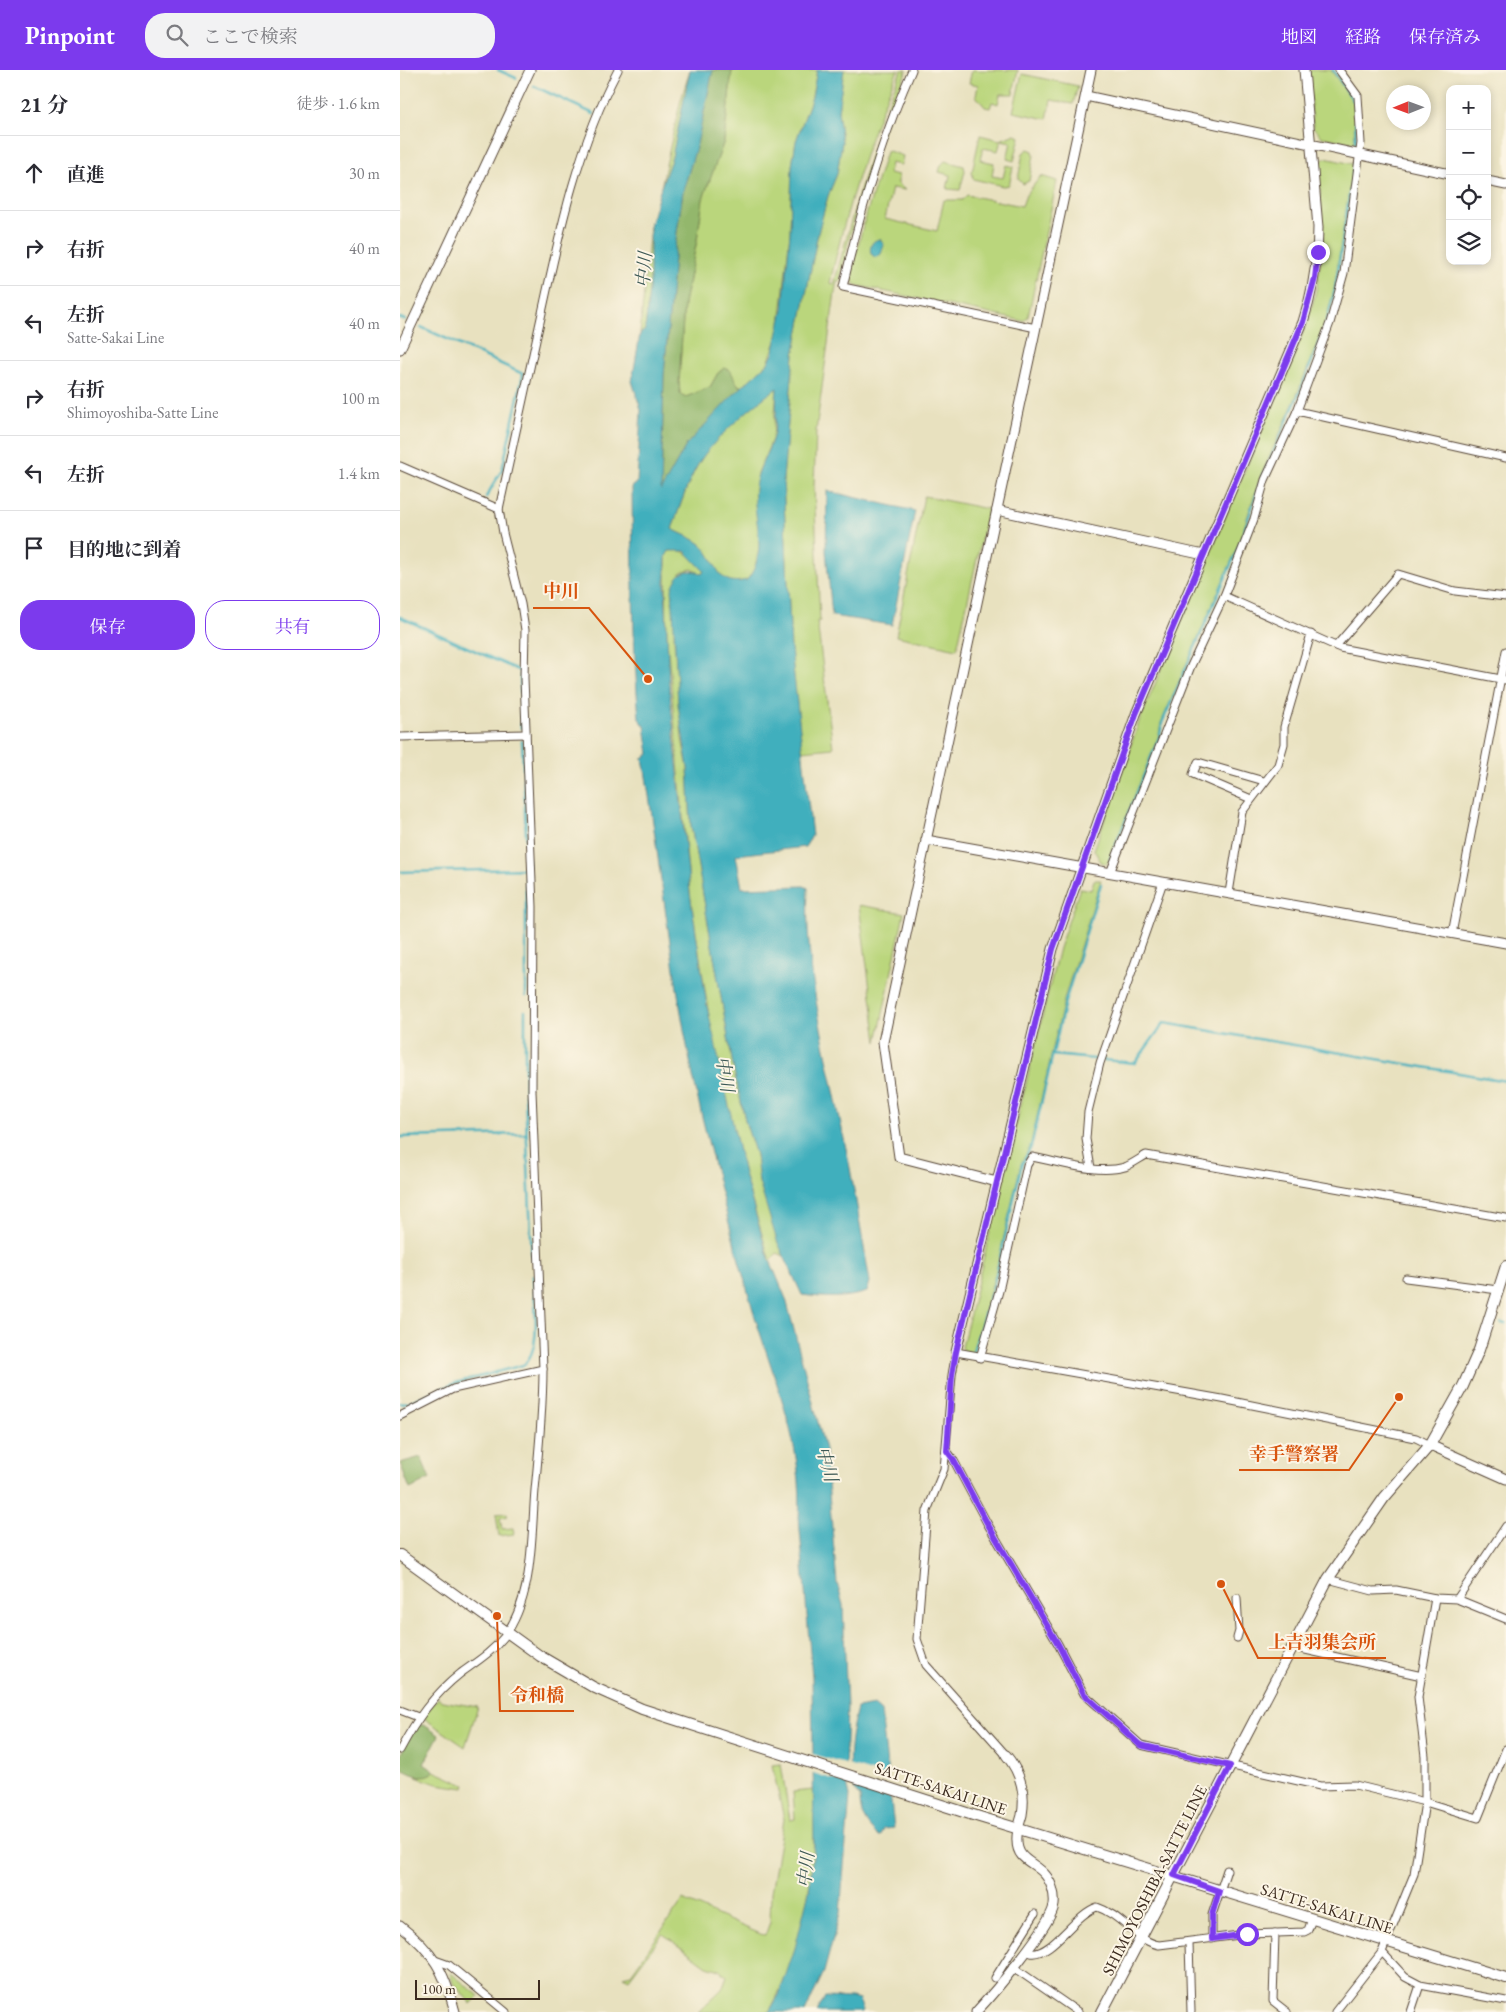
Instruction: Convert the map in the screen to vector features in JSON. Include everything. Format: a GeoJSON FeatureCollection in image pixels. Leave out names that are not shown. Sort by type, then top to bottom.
{"type":"FeatureCollection","features":[{"type":"Feature","properties":{"kind":"main road","name":"SHIMOYOSHIBA-SATTE LINE"},"geometry":{"type":"LineString","coordinates":[[1102,2012],[1328,1579],[1384,1498],[1430,1445],[1463,1386],[1479,1350],[1506,1266]]}},
{"type":"Feature","properties":{"kind":"main road","name":"SATTE-SAKAI LINE"},"geometry":{"type":"LineString","coordinates":[[400,1555],[507,1633],[568,1673],[642,1709],[1312,1919],[1384,1947],[1506,1978]]}},
{"type":"Feature","properties":{"kind":"street"},"geometry":{"type":"LineString","coordinates":[[400,349],[530,70]]}},
{"type":"Feature","properties":{"kind":"street"},"geometry":{"type":"LineString","coordinates":[[400,1750],[418,1717],[437,1694],[485,1656],[507,1633],[521,1603],[527,1575],[543,1406],[532,1091],[533,907],[526,734],[525,630],[521,604],[499,510],[557,241],[575,178],[598,114],[618,70]]}},
{"type":"Feature","properties":{"kind":"street"},"geometry":{"type":"LineString","coordinates":[[912,70],[879,152],[857,228],[843,287],[1036,328]]}},
{"type":"Feature","properties":{"kind":"street"},"geometry":{"type":"LineString","coordinates":[[997,1182],[899,1157],[883,1042],[1092,70]]}},
{"type":"Feature","properties":{"kind":"street"},"geometry":{"type":"LineString","coordinates":[[976,2012],[1027,1950],[1049,1918],[1054,1906],[1054,1897],[1046,1875],[1018,1852],[1016,1839],[1024,1803],[1023,1791],[1015,1766],[939,1681],[926,1665],[919,1649],[917,1628],[927,1511],[941,1478],[947,1451],[952,1375],[956,1352],[1053,949],[1136,714],[1303,322],[1310,299],[1318,252],[1318,227],[1304,70]]}},
{"type":"Feature","properties":{"kind":"street"},"geometry":{"type":"LineString","coordinates":[[1110,873],[1191,666],[1224,596],[1254,519],[1265,480],[1298,412],[1330,323],[1344,273],[1361,143],[1358,96],[1340,70]]}},
{"type":"Feature","properties":{"kind":"street"},"geometry":{"type":"LineString","coordinates":[[1086,96],[1446,173]]}},
{"type":"Feature","properties":{"kind":"street"},"geometry":{"type":"LineString","coordinates":[[1491,182],[1506,185]]}},
{"type":"Feature","properties":{"kind":"street"},"geometry":{"type":"LineString","coordinates":[[1298,412],[1506,458]]}},
{"type":"Feature","properties":{"kind":"street"},"geometry":{"type":"LineString","coordinates":[[400,466],[499,510]]}},
{"type":"Feature","properties":{"kind":"street"},"geometry":{"type":"LineString","coordinates":[[997,510],[1204,555]]}},
{"type":"Feature","properties":{"kind":"street"},"geometry":{"type":"LineString","coordinates":[[1336,646],[1398,574],[1455,591],[1506,597]]}},
{"type":"Feature","properties":{"kind":"street"},"geometry":{"type":"LineString","coordinates":[[1224,596],[1336,646],[1503,680]]}},
{"type":"Feature","properties":{"kind":"street"},"geometry":{"type":"LineString","coordinates":[[1229,893],[1242,812],[1278,765],[1284,744],[1284,727],[1311,634]]}},
{"type":"Feature","properties":{"kind":"street"},"geometry":{"type":"LineString","coordinates":[[1452,934],[1503,680],[1506,651]]}},
{"type":"Feature","properties":{"kind":"street"},"geometry":{"type":"LineString","coordinates":[[400,737],[526,734]]}},
{"type":"Feature","properties":{"kind":"street"},"geometry":{"type":"LineString","coordinates":[[1251,799],[1193,774],[1198,762],[1264,782]]}},
{"type":"Feature","properties":{"kind":"street"},"geometry":{"type":"LineString","coordinates":[[926,840],[1506,943]]}},
{"type":"Feature","properties":{"kind":"street"},"geometry":{"type":"LineString","coordinates":[[1091,1168],[1086,1139],[1088,1112],[1100,1063],[1163,882]]}},
{"type":"Feature","properties":{"kind":"street"},"geometry":{"type":"LineString","coordinates":[[980,1358],[999,1291],[1027,1165],[1032,1157],[1091,1168],[1114,1169],[1127,1166],[1146,1155],[1506,1218]]}},
{"type":"Feature","properties":{"kind":"street"},"geometry":{"type":"LineString","coordinates":[[1406,1278],[1498,1290]]}},
{"type":"Feature","properties":{"kind":"street"},"geometry":{"type":"LineString","coordinates":[[956,1352],[980,1358],[1253,1405],[1416,1438],[1506,1479]]}},
{"type":"Feature","properties":{"kind":"street"},"geometry":{"type":"LineString","coordinates":[[400,1416],[453,1389],[543,1369]]}},
{"type":"Feature","properties":{"kind":"street"},"geometry":{"type":"LineString","coordinates":[[947,1451],[1058,1644],[1084,1694],[1140,1745],[1320,1786],[1355,1785],[1425,1802],[1478,1818],[1506,1749]]}},
{"type":"Feature","properties":{"kind":"street"},"geometry":{"type":"LineString","coordinates":[[1457,1599],[1506,1526]]}},
{"type":"Feature","properties":{"kind":"street"},"geometry":{"type":"LineString","coordinates":[[1328,1579],[1373,1590],[1396,1590],[1435,1598],[1457,1599],[1506,1619]]}},
{"type":"Feature","properties":{"kind":"street"},"geometry":{"type":"LineString","coordinates":[[1236,1598],[1239,1631],[1237,1638]]}},
{"type":"Feature","properties":{"kind":"street"},"geometry":{"type":"LineString","coordinates":[[1335,2012],[1384,1947],[1414,1874],[1425,1802],[1425,1756],[1418,1697],[1435,1598]]}},
{"type":"Feature","properties":{"kind":"street"},"geometry":{"type":"LineString","coordinates":[[1292,1647],[1422,1676]]}},
{"type":"Feature","properties":{"kind":"street"},"geometry":{"type":"LineString","coordinates":[[400,1710],[418,1717]]}},
{"type":"Feature","properties":{"kind":"street"},"geometry":{"type":"LineString","coordinates":[[1212,1939],[1212,1915],[1227,1870]]}},
{"type":"Feature","properties":{"kind":"street"},"geometry":{"type":"LineString","coordinates":[[1027,1950],[1032,1953],[1042,1951],[1082,1915],[1097,1907],[1116,1916],[1142,1938],[1159,1945],[1189,1943],[1247,1934],[1304,1932],[1308,1930],[1312,1919]]}},
{"type":"Feature","properties":{"kind":"street"},"geometry":{"type":"LineString","coordinates":[[994,1978],[1036,1914]]}},
{"type":"Feature","properties":{"kind":"street"},"geometry":{"type":"LineString","coordinates":[[400,1926],[420,1942],[435,1960],[446,1979],[455,2012]]}},
{"type":"Feature","properties":{"kind":"street"},"geometry":{"type":"LineString","coordinates":[[1275,1933],[1273,2001],[1287,2012]]}},
{"type":"Feature","properties":{"kind":"street"},"geometry":{"type":"LineString","coordinates":[[1189,1943],[1191,2012]]}},
{"type":"Feature","properties":{"kind":"street"},"geometry":{"type":"LineString","coordinates":[[1384,1947],[1406,1976],[1420,1986],[1506,2001]]}},
{"type":"Feature","properties":{"kind":"street"},"geometry":{"type":"LineString","coordinates":[[435,1960],[449,1965],[506,2012]]}},
{"type":"Feature","properties":{"kind":"street"},"geometry":{"type":"LineString","coordinates":[[1013,1967],[1078,2012]]}},
{"type":"Feature","properties":{"kind":"street"},"geometry":{"type":"LineString","coordinates":[[1411,2012],[1420,1986]]}},
{"type":"Feature","properties":{"kind":"green space"},"geometry":{"type":"Polygon","coordinates":[[[690,70],[672,157],[661,187],[680,103],[690,70]]]}},
{"type":"Feature","properties":{"kind":"green space"},"geometry":{"type":"Polygon","coordinates":[[[713,70],[732,70],[724,141],[703,199],[684,303],[680,394],[686,397],[710,387],[718,373],[724,368],[730,370],[738,385],[742,387],[687,444],[661,491],[664,375],[675,246],[683,191],[697,144],[713,70]]]}},
{"type":"Feature","properties":{"kind":"green space"},"geometry":{"type":"Polygon","coordinates":[[[732,70],[817,70],[812,97],[796,141],[792,166],[790,233],[779,333],[768,363],[742,387],[718,373],[710,387],[686,397],[680,394],[679,383],[684,303],[697,240],[703,198],[724,141],[732,70]]]}},
{"type":"Feature","properties":{"kind":"green space"},"geometry":{"type":"Polygon","coordinates":[[[844,70],[898,70],[877,122],[851,201],[830,283],[834,284],[872,150],[901,70],[907,70],[867,174],[845,255],[840,282],[837,281],[835,292],[816,431],[814,486],[820,621],[817,621],[833,748],[802,751],[791,649],[783,479],[794,355],[818,233],[828,196],[837,174],[842,142],[838,111],[844,70]]]}},
{"type":"Feature","properties":{"kind":"green space"},"geometry":{"type":"Polygon","coordinates":[[[972,70],[1018,70],[1013,94],[1000,94],[998,104],[992,102],[990,108],[985,107],[976,96],[978,85],[969,83],[972,70]]]}},
{"type":"Feature","properties":{"kind":"green space"},"geometry":{"type":"Polygon","coordinates":[[[1308,70],[1331,70],[1354,103],[1355,143],[1322,137],[1313,127],[1308,70]]]}},
{"type":"Feature","properties":{"kind":"green space"},"geometry":{"type":"Polygon","coordinates":[[[1022,74],[1078,86],[1073,104],[1051,100],[1047,119],[1013,112],[1022,74]]]}},
{"type":"Feature","properties":{"kind":"green space"},"geometry":{"type":"Polygon","coordinates":[[[1015,134],[1020,137],[1014,161],[1007,159],[1011,142],[1001,140],[998,151],[983,148],[980,160],[994,163],[992,176],[1003,178],[1006,165],[1013,167],[1009,185],[1003,186],[973,179],[972,172],[980,135],[1000,140],[1015,134]]]}},
{"type":"Feature","properties":{"kind":"green space"},"geometry":{"type":"Polygon","coordinates":[[[1028,149],[1033,151],[1034,155],[1029,181],[1023,184],[1018,179],[1023,153],[1028,149]]]}},
{"type":"Feature","properties":{"kind":"green space"},"geometry":{"type":"Polygon","coordinates":[[[889,151],[903,156],[901,165],[891,163],[889,173],[898,175],[898,184],[905,190],[892,188],[885,219],[937,231],[944,200],[962,200],[967,195],[1022,206],[1026,195],[1041,176],[1057,181],[1028,317],[1023,321],[855,285],[850,278],[864,222],[886,152],[889,151]]]}},
{"type":"Feature","properties":{"kind":"green space"},"geometry":{"type":"Polygon","coordinates":[[[1325,158],[1353,164],[1334,290],[1325,324],[1296,397],[1260,478],[1238,546],[1161,723],[1159,735],[1107,864],[1101,862],[1094,850],[1139,722],[1310,312],[1316,291],[1321,250],[1322,230],[1318,164],[1325,158]]]}},
{"type":"Feature","properties":{"kind":"green space"},"geometry":{"type":"Polygon","coordinates":[[[945,161],[964,166],[965,171],[960,190],[947,189],[950,175],[939,172],[941,165],[945,161]]]}},
{"type":"Feature","properties":{"kind":"green space"},"geometry":{"type":"Polygon","coordinates":[[[650,226],[650,280],[645,330],[640,334],[650,226]]]}},
{"type":"Feature","properties":{"kind":"green space"},"geometry":{"type":"Polygon","coordinates":[[[777,387],[773,437],[758,473],[760,545],[754,571],[747,580],[729,581],[719,573],[700,543],[672,529],[690,481],[711,445],[728,427],[777,387]]]}},
{"type":"Feature","properties":{"kind":"green space"},"geometry":{"type":"Polygon","coordinates":[[[924,496],[988,509],[957,649],[896,636],[924,496]]]}},
{"type":"Feature","properties":{"kind":"green space"},"geometry":{"type":"Polygon","coordinates":[[[677,549],[692,556],[704,571],[702,574],[692,569],[681,572],[672,601],[675,612],[674,639],[682,739],[688,768],[691,826],[734,1071],[746,1124],[756,1155],[759,1182],[784,1256],[777,1253],[770,1261],[744,1174],[711,1029],[690,893],[667,640],[666,556],[669,551],[677,549]]]}},
{"type":"Feature","properties":{"kind":"green space"},"geometry":{"type":"Polygon","coordinates":[[[1094,880],[1101,880],[1065,996],[1030,1147],[1021,1164],[995,1275],[972,1353],[964,1351],[962,1347],[1059,948],[1080,888],[1091,890],[1094,880]]]}},
{"type":"Feature","properties":{"kind":"green space"},"geometry":{"type":"Polygon","coordinates":[[[859,905],[904,913],[877,1042],[859,905]]]}},
{"type":"Feature","properties":{"kind":"green space"},"geometry":{"type":"Polygon","coordinates":[[[421,1457],[430,1479],[410,1489],[400,1463],[421,1457]]]}},
{"type":"Feature","properties":{"kind":"green space"},"geometry":{"type":"Polygon","coordinates":[[[507,1513],[508,1516],[500,1518],[502,1529],[513,1528],[514,1534],[499,1536],[496,1514],[507,1513]]]}},
{"type":"Feature","properties":{"kind":"green space"},"geometry":{"type":"Polygon","coordinates":[[[438,1698],[442,1701],[478,1707],[465,1747],[423,1716],[438,1698]]]}},
{"type":"Feature","properties":{"kind":"green space"},"geometry":{"type":"Polygon","coordinates":[[[416,1725],[424,1725],[439,1735],[424,1764],[434,1771],[426,1776],[413,1774],[400,1768],[400,1755],[416,1725]]]}},
{"type":"Feature","properties":{"kind":"green space"},"geometry":{"type":"Polygon","coordinates":[[[781,1764],[790,1820],[795,1819],[793,1792],[814,1790],[813,1847],[811,1876],[800,1932],[782,1986],[769,2012],[698,2012],[722,1989],[727,1976],[720,1970],[707,1966],[663,1934],[629,1979],[623,1976],[631,1974],[683,1900],[765,1936],[770,1922],[771,1893],[784,1819],[772,1765],[781,1764]]]}},
{"type":"Feature","properties":{"kind":"green space"},"geometry":{"type":"Polygon","coordinates":[[[434,1771],[465,1785],[464,1788],[437,1784],[416,1777],[430,1774],[434,1771]]]}},
{"type":"Feature","properties":{"kind":"green space"},"geometry":{"type":"Polygon","coordinates":[[[450,1974],[479,1996],[471,2004],[453,1982],[450,1974]]]}},
{"type":"Feature","properties":{"kind":"water"},"geometry":{"type":"Polygon","coordinates":[[[690,70],[713,70],[697,144],[683,191],[675,246],[664,375],[661,490],[687,444],[732,396],[768,363],[773,354],[783,309],[790,233],[792,166],[796,141],[812,97],[817,70],[844,70],[838,111],[842,142],[837,174],[828,196],[818,233],[794,355],[783,479],[791,649],[812,836],[805,847],[736,855],[742,888],[804,886],[808,888],[809,949],[813,979],[860,1224],[870,1282],[867,1292],[835,1297],[802,1295],[777,1241],[759,1182],[756,1155],[746,1124],[734,1071],[691,826],[688,768],[678,705],[672,589],[679,575],[687,571],[702,574],[704,571],[685,551],[669,551],[666,556],[665,585],[669,684],[690,893],[707,1006],[744,1174],[767,1253],[786,1299],[825,1449],[837,1583],[843,1605],[847,1707],[845,1776],[850,1796],[840,1913],[824,1972],[805,2012],[769,2012],[779,1995],[795,1948],[809,1891],[814,1845],[812,1677],[799,1518],[800,1493],[797,1467],[787,1416],[755,1317],[728,1219],[693,1076],[684,1031],[643,758],[649,754],[645,726],[639,719],[633,603],[632,487],[637,483],[641,410],[632,381],[640,334],[645,330],[650,280],[650,226],[672,157],[690,70]],[[777,388],[721,436],[699,462],[690,480],[672,529],[700,543],[719,573],[729,581],[747,580],[758,558],[755,488],[758,474],[773,437],[776,419],[777,388]]]}},
{"type":"Feature","properties":{"kind":"water"},"geometry":{"type":"Polygon","coordinates":[[[880,239],[884,245],[881,254],[876,258],[871,254],[871,246],[873,242],[880,239]]]}},
{"type":"Feature","properties":{"kind":"water"},"geometry":{"type":"Polygon","coordinates":[[[827,491],[915,511],[892,625],[832,616],[826,551],[827,491]]]}},
{"type":"Feature","properties":{"kind":"water"},"geometry":{"type":"Polygon","coordinates":[[[874,1705],[881,1711],[894,1828],[884,1829],[881,1836],[873,1832],[864,1818],[860,1797],[854,1789],[851,1779],[850,1767],[852,1729],[857,1708],[874,1705]]]}},
{"type":"Feature","properties":{"kind":"water"},"geometry":{"type":"Polygon","coordinates":[[[825,1997],[859,2000],[863,2010],[862,2012],[817,2012],[825,1997]]]}},
{"type":"Feature","properties":{"kind":"pier"},"geometry":{"type":"Polygon","coordinates":[[[809,1753],[891,1778],[893,1798],[810,1772],[809,1753]]]}},
{"type":"Feature","properties":{"kind":"waterway"},"geometry":{"type":"LineString","coordinates":[[498,70],[516,78]]}},
{"type":"Feature","properties":{"kind":"waterway"},"geometry":{"type":"LineString","coordinates":[[1333,70],[1355,103],[1356,144]]}},
{"type":"Feature","properties":{"kind":"waterway"},"geometry":{"type":"LineString","coordinates":[[534,86],[594,114]]}},
{"type":"Feature","properties":{"kind":"waterway"},"geometry":{"type":"LineString","coordinates":[[1110,859],[1160,735],[1162,723],[1239,546],[1262,478],[1301,389],[1326,324],[1335,289],[1354,164]]}},
{"type":"Feature","properties":{"kind":"waterway"},"geometry":{"type":"LineString","coordinates":[[400,318],[405,320]]}},
{"type":"Feature","properties":{"kind":"waterway"},"geometry":{"type":"LineString","coordinates":[[421,327],[523,374],[502,470],[486,497]]}},
{"type":"Feature","properties":{"kind":"waterway"},"geometry":{"type":"LineString","coordinates":[[400,617],[520,671],[521,728]]}},
{"type":"Feature","properties":{"kind":"waterway"},"geometry":{"type":"LineString","coordinates":[[522,741],[529,909],[526,909]]}},
{"type":"Feature","properties":{"kind":"waterway"},"geometry":{"type":"LineString","coordinates":[[400,872],[526,869],[526,996]]}},
{"type":"Feature","properties":{"kind":"waterway"},"geometry":{"type":"LineString","coordinates":[[973,1351],[994,1283],[1022,1164],[1031,1147],[1065,1002],[1101,884]]}},
{"type":"Feature","properties":{"kind":"waterway"},"geometry":{"type":"LineString","coordinates":[[525,1011],[525,1094],[532,1260]]}},
{"type":"Feature","properties":{"kind":"waterway"},"geometry":{"type":"LineString","coordinates":[[1053,1055],[1135,1063],[1164,1023],[1506,1081]]}},
{"type":"Feature","properties":{"kind":"waterway"},"geometry":{"type":"LineString","coordinates":[[400,1137],[526,1134]]}},
{"type":"Feature","properties":{"kind":"waterway"},"geometry":{"type":"LineString","coordinates":[[400,1403],[409,1402],[455,1383],[523,1365],[529,1358],[535,1336],[536,1310],[533,1276]]}},
{"type":"Feature","properties":{"kind":"waterway"},"geometry":{"type":"LineString","coordinates":[[1501,1323],[1506,1324]]}},
{"type":"Feature","properties":{"kind":"place","name":"中川"},"geometry":{"type":"Point","coordinates":[648,679]}},
{"type":"Feature","properties":{"kind":"place","name":"幸手警察署"},"geometry":{"type":"Point","coordinates":[1399,1397]}},
{"type":"Feature","properties":{"kind":"place","name":"上吉羽集会所"},"geometry":{"type":"Point","coordinates":[1221,1584]}},
{"type":"Feature","properties":{"kind":"place","name":"令和橋"},"geometry":{"type":"Point","coordinates":[497,1616]}},
{"type":"Feature","properties":{"kind":"route"},"geometry":{"type":"LineString","coordinates":[[1247,1934],[1212,1939],[1212,1915],[1219,1891],[1174,1875],[1230,1766],[1140,1745],[1084,1694],[1058,1644],[1002,1550],[947,1451],[952,1375],[956,1352],[1053,949],[1136,714],[1303,322],[1315,278],[1318,252]]}}]}
